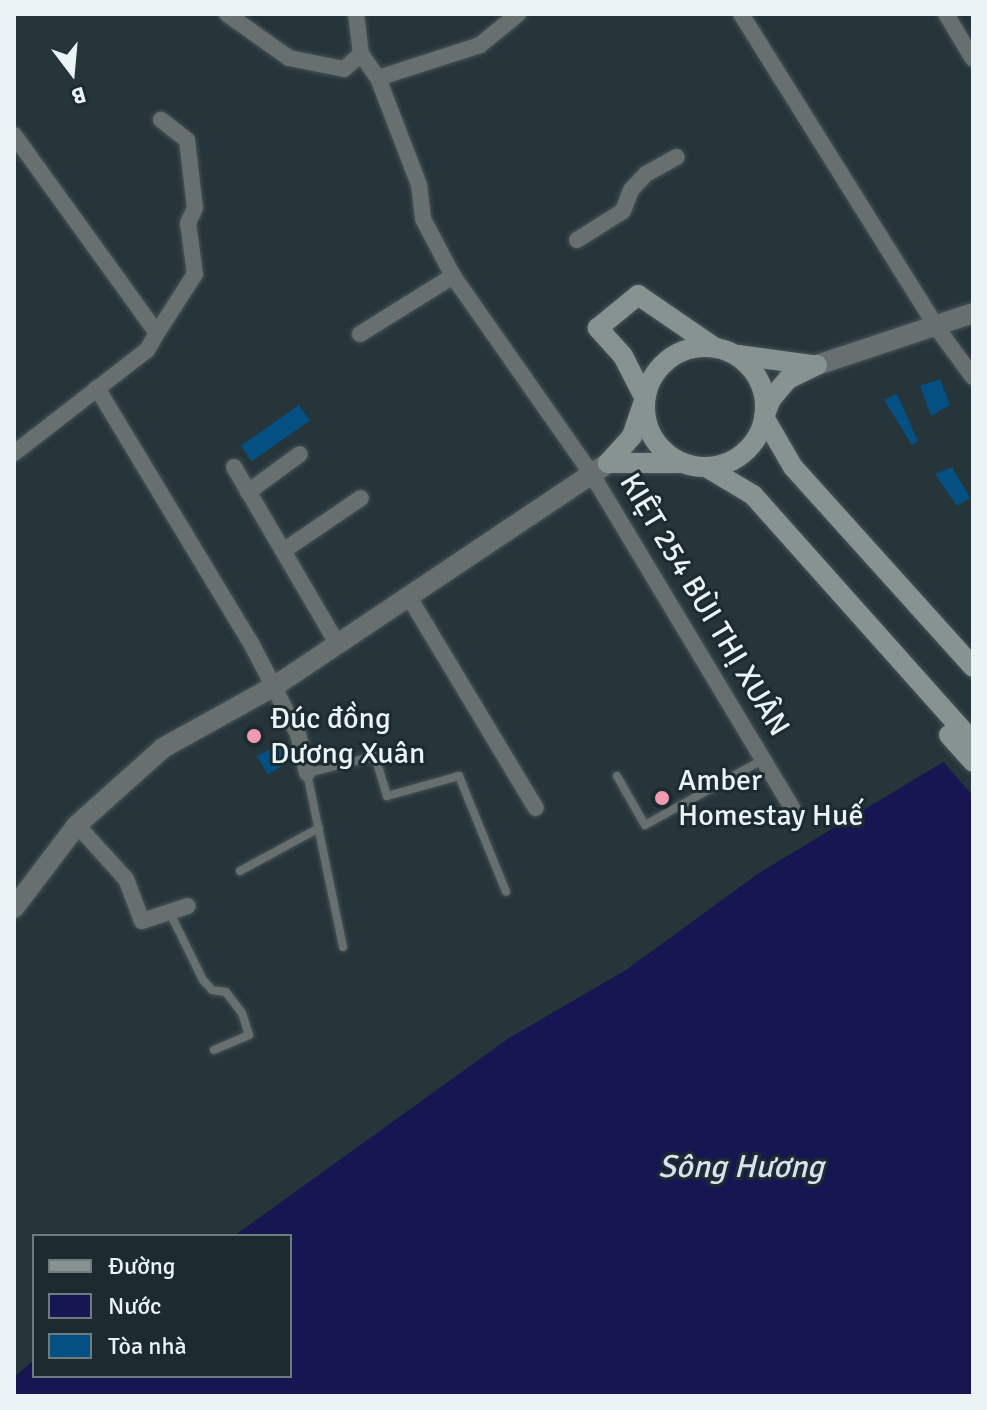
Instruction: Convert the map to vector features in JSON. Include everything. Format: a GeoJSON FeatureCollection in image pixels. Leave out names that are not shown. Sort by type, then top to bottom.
{"type":"FeatureCollection","features":[{"type":"Feature","properties":{"kind":"main road"},"geometry":{"type":"LineString","coordinates":[[973,648],[935,615],[793,467],[764,417],[759,380],[723,350],[638,295],[598,328],[623,356],[645,399],[654,439],[753,495],[973,762]]}},
{"type":"Feature","properties":{"kind":"main road"},"geometry":{"type":"LineString","coordinates":[[599,468],[632,436],[650,381],[669,359],[695,347],[723,350],[767,362],[817,365]]}},
{"type":"Feature","properties":{"kind":"main road"},"geometry":{"type":"LineString","coordinates":[[599,468],[646,459],[696,465],[744,452],[771,399],[788,379],[817,365]]}},
{"type":"Feature","properties":{"kind":"main road"},"geometry":{"type":"LineString","coordinates":[[935,615],[973,667]]}},
{"type":"Feature","properties":{"kind":"main road"},"geometry":{"type":"LineString","coordinates":[[884,652],[973,742]]}},
{"type":"Feature","properties":{"kind":"street"},"geometry":{"type":"LineString","coordinates":[[227,14],[289,58],[344,69],[361,54],[356,14]]}},
{"type":"Feature","properties":{"kind":"street"},"geometry":{"type":"LineString","coordinates":[[378,78],[480,45],[518,14]]}},
{"type":"Feature","properties":{"kind":"street"},"geometry":{"type":"LineString","coordinates":[[741,14],[937,328],[973,377]]}},
{"type":"Feature","properties":{"kind":"street"},"geometry":{"type":"LineString","coordinates":[[946,14],[973,59]]}},
{"type":"Feature","properties":{"kind":"street","name":"KIỆT 254 BÙI THỊ XUÂN"},"geometry":{"type":"LineString","coordinates":[[361,54],[378,78],[419,185],[423,219],[453,276],[599,468],[792,808]]}},
{"type":"Feature","properties":{"kind":"street"},"geometry":{"type":"LineString","coordinates":[[14,453],[147,350],[195,274],[188,223],[195,208],[187,140],[161,120]]}},
{"type":"Feature","properties":{"kind":"street"},"geometry":{"type":"LineString","coordinates":[[14,135],[157,333]]}},
{"type":"Feature","properties":{"kind":"street"},"geometry":{"type":"LineString","coordinates":[[577,240],[623,211],[631,190],[646,174],[677,157]]}},
{"type":"Feature","properties":{"kind":"street"},"geometry":{"type":"LineString","coordinates":[[360,334],[453,276]]}},
{"type":"Feature","properties":{"kind":"street"},"geometry":{"type":"LineString","coordinates":[[817,365],[937,328],[973,313]]}},
{"type":"Feature","properties":{"kind":"street"},"geometry":{"type":"LineString","coordinates":[[97,388],[275,686],[298,734],[307,773]]}},
{"type":"Feature","properties":{"kind":"street"},"geometry":{"type":"LineString","coordinates":[[248,492],[300,454]]}},
{"type":"Feature","properties":{"kind":"street"},"geometry":{"type":"LineString","coordinates":[[234,467],[337,643]]}},
{"type":"Feature","properties":{"kind":"street"},"geometry":{"type":"LineString","coordinates":[[14,908],[77,825],[163,748],[275,686],[599,468]]}},
{"type":"Feature","properties":{"kind":"street"},"geometry":{"type":"LineString","coordinates":[[283,551],[361,498]]}},
{"type":"Feature","properties":{"kind":"street"},"geometry":{"type":"LineString","coordinates":[[409,597],[536,808]]}},
{"type":"Feature","properties":{"kind":"street"},"geometry":{"type":"LineString","coordinates":[[77,825],[126,879],[142,921],[188,906]]}},
{"type":"Feature","properties":{"kind":"lane"},"geometry":{"type":"LineString","coordinates":[[343,947],[307,773],[375,756],[387,796],[459,776],[506,892]]}},
{"type":"Feature","properties":{"kind":"lane"},"geometry":{"type":"LineString","coordinates":[[617,776],[645,825],[764,759]]}},
{"type":"Feature","properties":{"kind":"lane"},"geometry":{"type":"LineString","coordinates":[[240,871],[319,828]]}},
{"type":"Feature","properties":{"kind":"lane"},"geometry":{"type":"LineString","coordinates":[[170,912],[203,980],[212,990],[226,992],[242,1013],[249,1035],[214,1050]]}},
{"type":"Feature","properties":{"kind":"water","name":"Sông Hương"},"geometry":{"type":"Polygon","coordinates":[[[973,744],[973,1396],[14,1396],[14,1377],[32,1362],[32,1378],[292,1378],[292,1234],[237,1234],[509,1038],[626,970],[759,873],[973,744]]]}},
{"type":"Feature","properties":{"kind":"pier"},"geometry":{"type":"Polygon","coordinates":[[[973,740],[973,796],[941,759],[973,740]]]}},
{"type":"Feature","properties":{"kind":"building"},"geometry":{"type":"Polygon","coordinates":[[[940,379],[950,405],[931,416],[920,386],[940,379]]]}},
{"type":"Feature","properties":{"kind":"building"},"geometry":{"type":"Polygon","coordinates":[[[897,394],[918,441],[912,445],[884,400],[897,394]]]}},
{"type":"Feature","properties":{"kind":"building"},"geometry":{"type":"Polygon","coordinates":[[[299,405],[310,421],[252,461],[241,446],[299,405]]]}},
{"type":"Feature","properties":{"kind":"building"},"geometry":{"type":"Polygon","coordinates":[[[952,467],[970,498],[957,506],[935,474],[952,467]]]}},
{"type":"Feature","properties":{"kind":"building"},"geometry":{"type":"Polygon","coordinates":[[[281,742],[292,760],[268,774],[257,756],[281,742]]]}},
{"type":"Feature","properties":{"kind":"place","name":"Đúc đồng Dương Xuân"},"geometry":{"type":"Point","coordinates":[254,736]}},
{"type":"Feature","properties":{"kind":"place","name":"Amber Homestay Huế"},"geometry":{"type":"Point","coordinates":[662,798]}}]}
